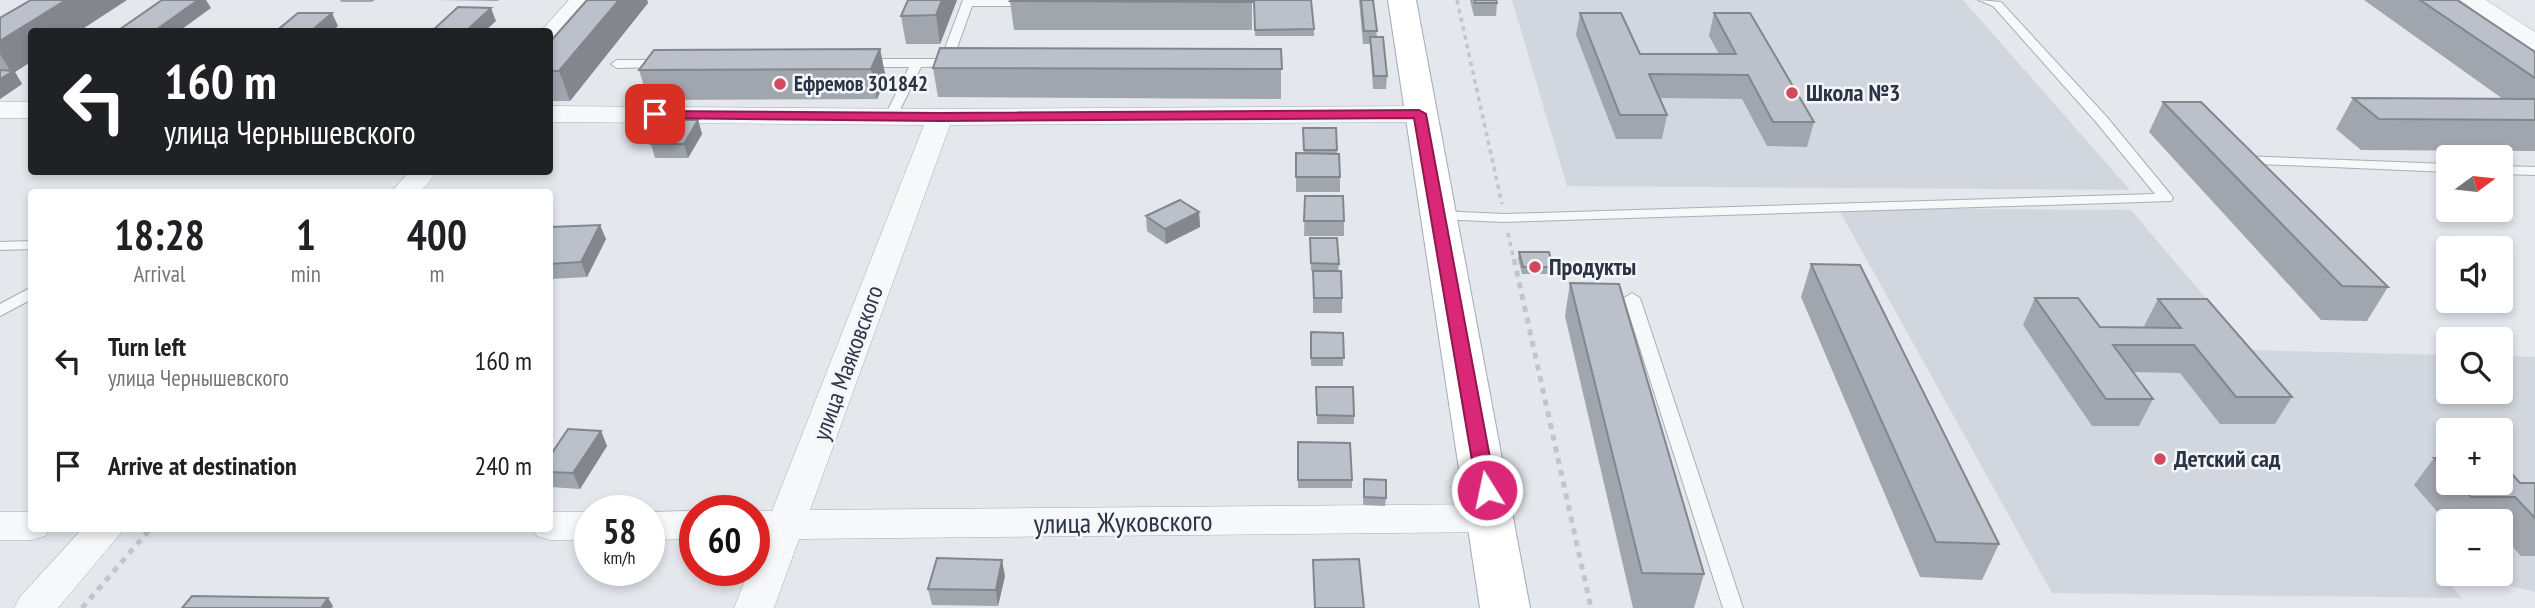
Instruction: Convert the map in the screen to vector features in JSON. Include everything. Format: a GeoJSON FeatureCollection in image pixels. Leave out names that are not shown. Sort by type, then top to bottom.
{"type":"FeatureCollection","features":[{"type":"Feature","properties":{"kind":"main road"},"geometry":{"type":"LineString","coordinates":[[1402,0],[1419,114],[1492,518],[1505,608]]}},
{"type":"Feature","properties":{"kind":"street"},"geometry":{"type":"LineString","coordinates":[[553,31],[581,0]]}},
{"type":"Feature","properties":{"kind":"street"},"geometry":{"type":"LineString","coordinates":[[2471,0],[2535,43]]}},
{"type":"Feature","properties":{"kind":"street"},"geometry":{"type":"LineString","coordinates":[[0,110],[28,110]]}},
{"type":"Feature","properties":{"kind":"street"},"geometry":{"type":"LineString","coordinates":[[553,114],[940,117],[1419,114]]}},
{"type":"Feature","properties":{"kind":"street","name":"улица Маяковского"},"geometry":{"type":"LineString","coordinates":[[754,608],[771,525],[940,117]]}},
{"type":"Feature","properties":{"kind":"street"},"geometry":{"type":"LineString","coordinates":[[408,189],[421,175]]}},
{"type":"Feature","properties":{"kind":"street","name":"улица Жуковского"},"geometry":{"type":"LineString","coordinates":[[771,525],[1492,518]]}},
{"type":"Feature","properties":{"kind":"street"},"geometry":{"type":"LineString","coordinates":[[0,526],[28,526]]}},
{"type":"Feature","properties":{"kind":"street"},"geometry":{"type":"LineString","coordinates":[[553,526],[574,526]]}},
{"type":"Feature","properties":{"kind":"street"},"geometry":{"type":"LineString","coordinates":[[34,608],[102,532]]}},
{"type":"Feature","properties":{"kind":"lane"},"geometry":{"type":"LineString","coordinates":[[1439,215],[1504,218],[2166,198],[2101,119],[1997,4],[1984,0]]}},
{"type":"Feature","properties":{"kind":"lane"},"geometry":{"type":"LineString","coordinates":[[946,63],[968,1],[1048,3]]}},
{"type":"Feature","properties":{"kind":"lane"},"geometry":{"type":"LineString","coordinates":[[891,116],[916,63]]}},
{"type":"Feature","properties":{"kind":"lane"},"geometry":{"type":"LineString","coordinates":[[617,64],[672,64]]}},
{"type":"Feature","properties":{"kind":"lane"},"geometry":{"type":"LineString","coordinates":[[849,64],[974,64]]}},
{"type":"Feature","properties":{"kind":"lane"},"geometry":{"type":"LineString","coordinates":[[2235,153],[2243,162],[2436,169]]}},
{"type":"Feature","properties":{"kind":"lane"},"geometry":{"type":"LineString","coordinates":[[2513,170],[2535,171]]}},
{"type":"Feature","properties":{"kind":"lane"},"geometry":{"type":"LineString","coordinates":[[0,246],[28,245]]}},
{"type":"Feature","properties":{"kind":"lane"},"geometry":{"type":"LineString","coordinates":[[0,311],[28,294]]}},
{"type":"Feature","properties":{"kind":"lane"},"geometry":{"type":"LineString","coordinates":[[1632,298],[1733,608]]}},
{"type":"Feature","properties":{"kind":"path"},"geometry":{"type":"LineString","coordinates":[[1457,0],[1591,608]]}},
{"type":"Feature","properties":{"kind":"path"},"geometry":{"type":"LineString","coordinates":[[82,608],[148,532]]}},
{"type":"Feature","properties":{"kind":"shaded area","name":"Школа №3"},"geometry":{"type":"Polygon","coordinates":[[[1512,0],[1963,0],[2130,190],[1567,186],[1512,0]]]}},
{"type":"Feature","properties":{"kind":"shaded area","name":"Детский сад"},"geometry":{"type":"Polygon","coordinates":[[[1838,208],[2131,210],[2250,350],[2436,355],[2436,404],[2513,404],[2513,356],[2535,357],[2535,592],[2511,586],[2513,509],[2436,509],[2436,586],[2452,586],[2462,598],[2052,593],[1838,208]]]}},
{"type":"Feature","properties":{"kind":"building"},"geometry":{"type":"Polygon","coordinates":[[[31,0],[66,0],[0,41],[0,18],[31,0]]]}},
{"type":"Feature","properties":{"kind":"building"},"geometry":{"type":"Polygon","coordinates":[[[162,0],[198,0],[159,28],[122,28],[162,0]]]}},
{"type":"Feature","properties":{"kind":"building"},"geometry":{"type":"Polygon","coordinates":[[[587,0],[619,0],[559,71],[553,71],[553,39],[587,0]]]}},
{"type":"Feature","properties":{"kind":"building"},"geometry":{"type":"Polygon","coordinates":[[[908,0],[942,0],[936,15],[901,16],[908,0]]]}},
{"type":"Feature","properties":{"kind":"building"},"geometry":{"type":"Polygon","coordinates":[[[1252,0],[1252,2],[1010,1],[1252,0]]]}},
{"type":"Feature","properties":{"kind":"building"},"geometry":{"type":"Polygon","coordinates":[[[1254,0],[1311,0],[1314,29],[1255,30],[1254,0]]]}},
{"type":"Feature","properties":{"kind":"building"},"geometry":{"type":"Polygon","coordinates":[[[1361,0],[1373,0],[1377,31],[1364,31],[1361,0]]]}},
{"type":"Feature","properties":{"kind":"building"},"geometry":{"type":"Polygon","coordinates":[[[1475,0],[1496,0],[1497,3],[1475,3],[1475,0]]]}},
{"type":"Feature","properties":{"kind":"building"},"geometry":{"type":"Polygon","coordinates":[[[2420,0],[2457,0],[2535,52],[2535,78],[2420,0]]]}},
{"type":"Feature","properties":{"kind":"building"},"geometry":{"type":"Polygon","coordinates":[[[458,7],[491,8],[469,28],[435,28],[458,7]]]}},
{"type":"Feature","properties":{"kind":"building"},"geometry":{"type":"Polygon","coordinates":[[[298,13],[332,13],[315,28],[280,28],[298,13]]]}},
{"type":"Feature","properties":{"kind":"building"},"geometry":{"type":"Polygon","coordinates":[[[1580,13],[1621,13],[1640,54],[1736,54],[1714,13],[1750,13],[1814,122],[1773,122],[1748,75],[1649,74],[1667,115],[1620,115],[1580,13]]]}},
{"type":"Feature","properties":{"kind":"building"},"geometry":{"type":"Polygon","coordinates":[[[1370,37],[1383,37],[1387,76],[1374,76],[1370,37]]]}},
{"type":"Feature","properties":{"kind":"building"},"geometry":{"type":"Polygon","coordinates":[[[940,48],[1281,49],[1282,69],[933,68],[940,48]]]}},
{"type":"Feature","properties":{"kind":"building"},"geometry":{"type":"Polygon","coordinates":[[[880,49],[871,69],[639,70],[654,50],[880,49]]]}},
{"type":"Feature","properties":{"kind":"building"},"geometry":{"type":"Polygon","coordinates":[[[0,70],[14,71],[0,79],[0,70]]]}},
{"type":"Feature","properties":{"kind":"building"},"geometry":{"type":"Polygon","coordinates":[[[2353,98],[2535,99],[2535,120],[2379,119],[2353,98]]]}},
{"type":"Feature","properties":{"kind":"building"},"geometry":{"type":"Polygon","coordinates":[[[2163,102],[2201,102],[2388,287],[2342,286],[2163,102]]]}},
{"type":"Feature","properties":{"kind":"building"},"geometry":{"type":"Polygon","coordinates":[[[666,120],[698,120],[684,144],[651,144],[666,120]]]}},
{"type":"Feature","properties":{"kind":"building"},"geometry":{"type":"Polygon","coordinates":[[[1303,128],[1336,128],[1337,150],[1304,150],[1303,128]]]}},
{"type":"Feature","properties":{"kind":"building"},"geometry":{"type":"Polygon","coordinates":[[[1296,153],[1339,154],[1340,177],[1296,177],[1296,153]]]}},
{"type":"Feature","properties":{"kind":"building"},"geometry":{"type":"Polygon","coordinates":[[[1305,196],[1343,196],[1344,221],[1304,221],[1305,196]]]}},
{"type":"Feature","properties":{"kind":"building"},"geometry":{"type":"Polygon","coordinates":[[[1180,200],[1199,212],[1165,229],[1146,216],[1180,200]]]}},
{"type":"Feature","properties":{"kind":"building"},"geometry":{"type":"Polygon","coordinates":[[[600,225],[581,262],[553,264],[553,227],[600,225]]]}},
{"type":"Feature","properties":{"kind":"building"},"geometry":{"type":"Polygon","coordinates":[[[1310,238],[1337,238],[1339,264],[1311,263],[1310,238]]]}},
{"type":"Feature","properties":{"kind":"building"},"geometry":{"type":"Polygon","coordinates":[[[1519,252],[1549,252],[1553,267],[1523,267],[1519,252]]]}},
{"type":"Feature","properties":{"kind":"building"},"geometry":{"type":"Polygon","coordinates":[[[1811,264],[1860,265],[1999,544],[1936,542],[1811,264]]]}},
{"type":"Feature","properties":{"kind":"building"},"geometry":{"type":"Polygon","coordinates":[[[1313,271],[1341,271],[1342,298],[1314,298],[1313,271]]]}},
{"type":"Feature","properties":{"kind":"building"},"geometry":{"type":"Polygon","coordinates":[[[1570,283],[1619,284],[1704,574],[1642,573],[1570,283]]]}},
{"type":"Feature","properties":{"kind":"building"},"geometry":{"type":"Polygon","coordinates":[[[2035,298],[2078,298],[2100,327],[2181,328],[2158,299],[2207,299],[2292,397],[2236,397],[2194,345],[2113,345],[2153,399],[2106,399],[2035,298]]]}},
{"type":"Feature","properties":{"kind":"building"},"geometry":{"type":"Polygon","coordinates":[[[1311,332],[1343,333],[1344,358],[1311,358],[1311,332]]]}},
{"type":"Feature","properties":{"kind":"building"},"geometry":{"type":"Polygon","coordinates":[[[1316,387],[1353,387],[1354,416],[1317,415],[1316,387]]]}},
{"type":"Feature","properties":{"kind":"building"},"geometry":{"type":"Polygon","coordinates":[[[568,429],[601,431],[573,473],[553,472],[553,452],[568,429]]]}},
{"type":"Feature","properties":{"kind":"building"},"geometry":{"type":"Polygon","coordinates":[[[1298,442],[1350,443],[1352,480],[1298,480],[1298,442]]]}},
{"type":"Feature","properties":{"kind":"building"},"geometry":{"type":"Polygon","coordinates":[[[2513,475],[2520,483],[2535,483],[2535,518],[2515,497],[2469,495],[2513,495],[2513,475]]]}},
{"type":"Feature","properties":{"kind":"building"},"geometry":{"type":"Polygon","coordinates":[[[1364,479],[1386,480],[1386,498],[1364,497],[1364,479]]]}},
{"type":"Feature","properties":{"kind":"building"},"geometry":{"type":"Polygon","coordinates":[[[937,558],[1002,560],[996,590],[928,589],[937,558]]]}},
{"type":"Feature","properties":{"kind":"building"},"geometry":{"type":"Polygon","coordinates":[[[1359,559],[1364,608],[1315,608],[1313,560],[1359,559]]]}},
{"type":"Feature","properties":{"kind":"building"},"geometry":{"type":"Polygon","coordinates":[[[192,596],[328,598],[321,608],[182,608],[192,596]]]}},
{"type":"Feature","properties":{"kind":"place","name":"Ефремов 301842"},"geometry":{"type":"Point","coordinates":[780,84]}},
{"type":"Feature","properties":{"kind":"place","name":"Школа №3"},"geometry":{"type":"Point","coordinates":[1792,93]}},
{"type":"Feature","properties":{"kind":"place","name":"Продукты"},"geometry":{"type":"Point","coordinates":[1535,267]}},
{"type":"Feature","properties":{"kind":"place","name":"Детский сад"},"geometry":{"type":"Point","coordinates":[2160,459]}},
{"type":"Feature","properties":{"kind":"route"},"geometry":{"type":"LineString","coordinates":[[655,114],[940,117],[1419,114],[1487,490]]}}]}
